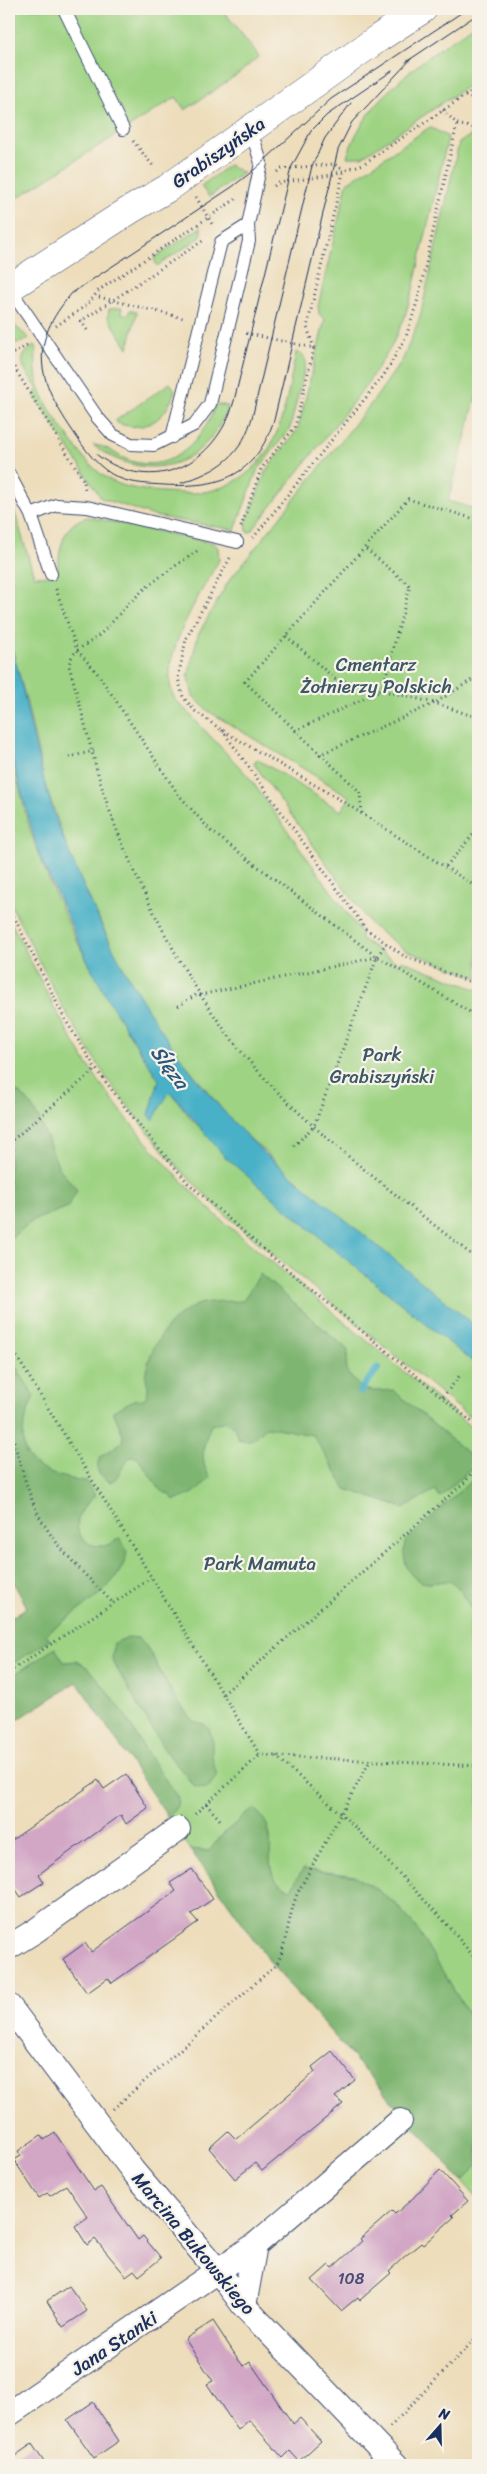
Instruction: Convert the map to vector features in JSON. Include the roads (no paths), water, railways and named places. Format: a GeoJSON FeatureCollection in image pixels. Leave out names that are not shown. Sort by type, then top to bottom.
{"type":"FeatureCollection","features":[{"type":"Feature","properties":{"kind":"main road","name":"Grabiszyńska"},"geometry":{"type":"LineString","coordinates":[[9,288],[122,215],[168,188],[423,9]]}},
{"type":"Feature","properties":{"kind":"street"},"geometry":{"type":"LineString","coordinates":[[9,1947],[35,1931],[178,1829]]}},
{"type":"Feature","properties":{"kind":"street","name":"Marcina Bukowskiego"},"geometry":{"type":"LineString","coordinates":[[9,2006],[133,2170],[218,2271],[244,2306],[396,2465]]}},
{"type":"Feature","properties":{"kind":"street","name":"Jana Stanki"},"geometry":{"type":"LineString","coordinates":[[9,2414],[255,2244],[400,2121]]}},
{"type":"Feature","properties":{"kind":"street"},"geometry":{"type":"LineString","coordinates":[[244,2306],[255,2244]]}},
{"type":"Feature","properties":{"kind":"lane"},"geometry":{"type":"LineString","coordinates":[[64,9],[123,129]]}},
{"type":"Feature","properties":{"kind":"lane"},"geometry":{"type":"LineString","coordinates":[[9,288],[97,417],[113,435],[131,444],[154,445],[172,438],[194,425],[210,404],[249,241],[248,225],[261,163],[255,143],[247,132]]}},
{"type":"Feature","properties":{"kind":"lane"},"geometry":{"type":"LineString","coordinates":[[172,438],[221,242],[248,225]]}},
{"type":"Feature","properties":{"kind":"lane"},"geometry":{"type":"LineString","coordinates":[[9,474],[31,515],[52,574]]}},
{"type":"Feature","properties":{"kind":"lane"},"geometry":{"type":"LineString","coordinates":[[31,515],[56,505],[87,507],[237,542]]}},
{"type":"Feature","properties":{"kind":"water","name":"Ślęza"},"geometry":{"type":"Polygon","coordinates":[[[9,638],[40,766],[64,840],[104,930],[122,965],[163,1033],[210,1096],[265,1154],[478,1328],[478,1366],[325,1242],[224,1156],[170,1091],[153,1120],[149,1115],[159,1080],[107,998],[88,962],[39,855],[9,747],[9,638]]]}},
{"type":"Feature","properties":{"kind":"waterway"},"geometry":{"type":"LineString","coordinates":[[360,1391],[378,1368]]}},
{"type":"Feature","properties":{"kind":"tram line"},"geometry":{"type":"LineString","coordinates":[[412,58],[352,122],[338,150],[274,420],[257,455],[233,475],[218,481],[202,484],[164,485],[136,483],[119,478],[104,469],[82,444],[60,411],[51,394],[42,361],[43,345],[49,329],[58,311],[72,293],[232,187],[254,170],[331,99],[467,9]]}},
{"type":"Feature","properties":{"kind":"tram line"},"geometry":{"type":"LineString","coordinates":[[406,62],[478,14]]}},
{"type":"Feature","properties":{"kind":"tram line"},"geometry":{"type":"LineString","coordinates":[[97,455],[119,467],[140,473],[161,473],[180,467],[198,457],[213,442],[225,423],[234,401],[291,168],[311,131],[327,115],[392,71]]}},
{"type":"Feature","properties":{"kind":"tram line"},"geometry":{"type":"LineString","coordinates":[[181,483],[218,467],[236,451],[243,441],[253,414],[312,166],[325,138],[351,103]]}},
{"type":"Feature","properties":{"kind":"park label","name":"Cmentarz Żołnierzy Polskich"},"geometry":{"type":"Point","coordinates":[376,675]}},
{"type":"Feature","properties":{"kind":"park label","name":"Park Grabiszyński"},"geometry":{"type":"Point","coordinates":[382,1065]}},
{"type":"Feature","properties":{"kind":"park label","name":"Park Mamuta"},"geometry":{"type":"Point","coordinates":[260,1563]}}]}
